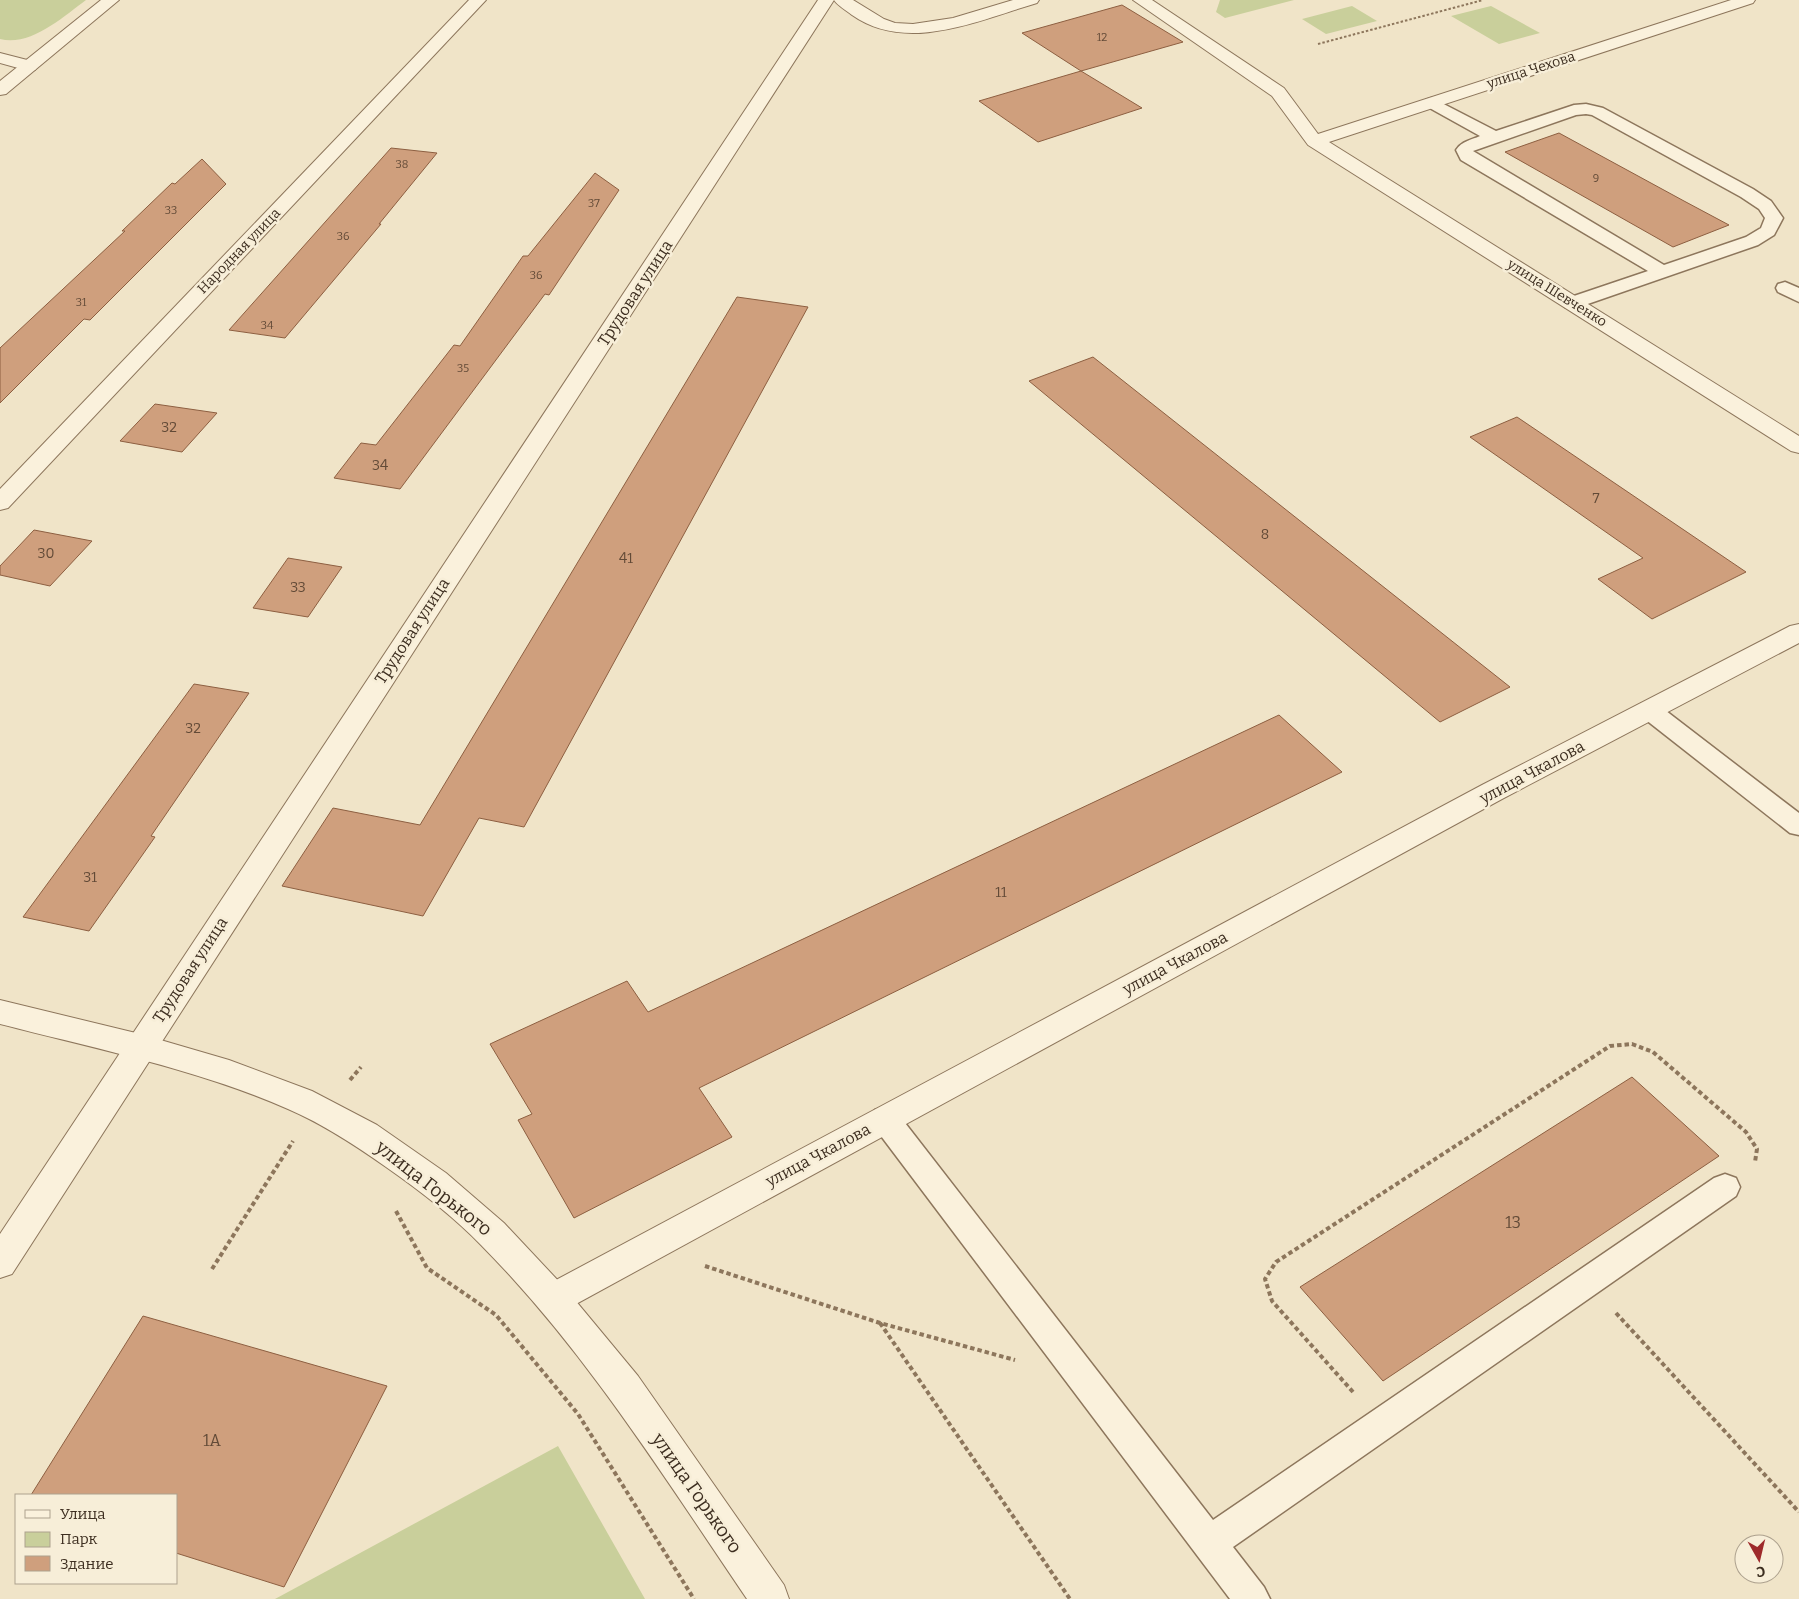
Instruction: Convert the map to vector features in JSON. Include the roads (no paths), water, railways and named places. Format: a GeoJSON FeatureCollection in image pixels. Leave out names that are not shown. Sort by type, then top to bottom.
{"type":"FeatureCollection","features":[{"type":"Feature","properties":{"kind":"street"},"geometry":{"type":"LineString","coordinates":[[0,90],[111,0]]}},
{"type":"Feature","properties":{"kind":"street","name":"Народная улица"},"geometry":{"type":"LineString","coordinates":[[0,503],[478,0]]}},
{"type":"Feature","properties":{"kind":"street","name":"Трудовая улица"},"geometry":{"type":"LineString","coordinates":[[0,1263],[826,0]]}},
{"type":"Feature","properties":{"kind":"street"},"geometry":{"type":"LineString","coordinates":[[842,0],[877,23],[901,30],[928,28],[1031,0]]}},
{"type":"Feature","properties":{"kind":"street"},"geometry":{"type":"LineString","coordinates":[[1141,0],[1278,92],[1314,141]]}},
{"type":"Feature","properties":{"kind":"street","name":"улица Чехова"},"geometry":{"type":"LineString","coordinates":[[1314,141],[1747,0]]}},
{"type":"Feature","properties":{"kind":"street"},"geometry":{"type":"LineString","coordinates":[[0,58],[29,66]]}},
{"type":"Feature","properties":{"kind":"street","name":"улица Шевченко"},"geometry":{"type":"LineString","coordinates":[[1314,141],[1799,446]]}},
{"type":"Feature","properties":{"kind":"street","name":"улица Чкалова"},"geometry":{"type":"LineString","coordinates":[[553,1299],[1492,792],[1799,632]]}},
{"type":"Feature","properties":{"kind":"street","name":"улица Горького"},"geometry":{"type":"LineString","coordinates":[[0,1012],[229,1073],[301,1100],[366,1135],[434,1183],[492,1233],[553,1299],[625,1388],[770,1599]]}},
{"type":"Feature","properties":{"kind":"lane"},"geometry":{"type":"LineString","coordinates":[[1432,103],[1494,137]]}},
{"type":"Feature","properties":{"kind":"lane"},"geometry":{"type":"LineString","coordinates":[[1572,303],[1663,272],[1752,241],[1768,231],[1774,218],[1764,205],[1748,193],[1597,112],[1586,109],[1574,110],[1468,146],[1464,150],[1467,156],[1663,272]]}},
{"type":"Feature","properties":{"kind":"lane"},"geometry":{"type":"LineString","coordinates":[[1649,710],[1799,826]]}},
{"type":"Feature","properties":{"kind":"lane"},"geometry":{"type":"LineString","coordinates":[[884,1119],[1252,1599]]}},
{"type":"Feature","properties":{"kind":"lane"},"geometry":{"type":"LineString","coordinates":[[1209,1543],[1725,1187]]}}]}
